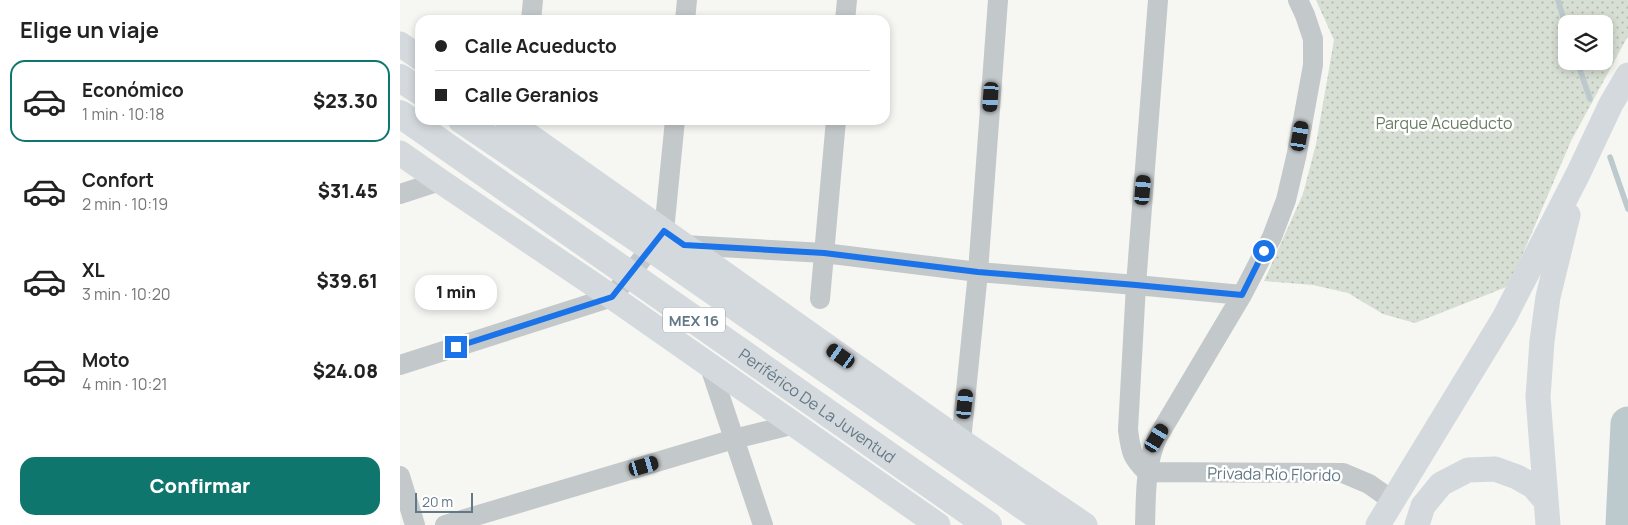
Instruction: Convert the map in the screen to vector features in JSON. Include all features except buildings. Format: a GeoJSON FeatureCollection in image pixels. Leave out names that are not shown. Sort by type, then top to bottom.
{"type":"FeatureCollection","features":[{"type":"Feature","properties":{"kind":"highway"},"geometry":{"type":"LineString","coordinates":[[400,78],[415,88]]}},
{"type":"Feature","properties":{"kind":"highway","name":"Periférico De La Juventud"},"geometry":{"type":"LineString","coordinates":[[400,114],[415,124]]}},
{"type":"Feature","properties":{"kind":"highway","name":"Periférico De La Juventud"},"geometry":{"type":"LineString","coordinates":[[416,125],[988,525]]}},
{"type":"Feature","properties":{"kind":"highway","name":"MEX 16"},"geometry":{"type":"LineString","coordinates":[[469,125],[644,243],[1051,525]]}},
{"type":"Feature","properties":{"kind":"main road"},"geometry":{"type":"LineString","coordinates":[[400,44],[415,54]]}},
{"type":"Feature","properties":{"kind":"main road"},"geometry":{"type":"LineString","coordinates":[[1378,525],[1504,318],[1578,174],[1611,104],[1628,75]]}},
{"type":"Feature","properties":{"kind":"main road"},"geometry":{"type":"LineString","coordinates":[[519,125],[669,238],[1085,525]]}},
{"type":"Feature","properties":{"kind":"main road","name":"Periférico De La Juventud"},"geometry":{"type":"LineString","coordinates":[[400,152],[440,181],[615,293],[710,367],[795,424],[938,525]]}},
{"type":"Feature","properties":{"kind":"main road"},"geometry":{"type":"LineString","coordinates":[[1548,525],[1538,397],[1542,341],[1548,297],[1578,174]]}},
{"type":"Feature","properties":{"kind":"main road"},"geometry":{"type":"LineString","coordinates":[[1417,525],[1423,506],[1441,484],[1468,470],[1494,470],[1517,477],[1533,486],[1545,500]]}},
{"type":"Feature","properties":{"kind":"street"},"geometry":{"type":"LineString","coordinates":[[532,15],[533,0]]}},
{"type":"Feature","properties":{"kind":"street"},"geometry":{"type":"LineString","coordinates":[[686,15],[687,0]]}},
{"type":"Feature","properties":{"kind":"street"},"geometry":{"type":"LineString","coordinates":[[845,15],[846,0]]}},
{"type":"Feature","properties":{"kind":"street"},"geometry":{"type":"LineString","coordinates":[[961,441],[978,272],[998,0]]}},
{"type":"Feature","properties":{"kind":"street"},"geometry":{"type":"LineString","coordinates":[[1147,472],[1136,461],[1130,449],[1128,430],[1136,285],[1158,0]]}},
{"type":"Feature","properties":{"kind":"street"},"geometry":{"type":"LineString","coordinates":[[1145,525],[1147,472],[1151,450],[1242,295],[1272,237],[1286,200],[1297,153],[1313,65],[1312,39],[1305,15],[1298,0]]}},
{"type":"Feature","properties":{"kind":"street"},"geometry":{"type":"LineString","coordinates":[[400,365],[615,293],[669,238],[675,125]]}},
{"type":"Feature","properties":{"kind":"street"},"geometry":{"type":"LineString","coordinates":[[820,299],[836,125]]}},
{"type":"Feature","properties":{"kind":"street"},"geometry":{"type":"LineString","coordinates":[[400,194],[440,181]]}},
{"type":"Feature","properties":{"kind":"street"},"geometry":{"type":"LineString","coordinates":[[669,238],[824,253],[978,272],[1242,295]]}},
{"type":"Feature","properties":{"kind":"street"},"geometry":{"type":"LineString","coordinates":[[710,367],[763,525]]}},
{"type":"Feature","properties":{"kind":"street"},"geometry":{"type":"LineString","coordinates":[[445,525],[734,439],[795,424]]}},
{"type":"Feature","properties":{"kind":"street","name":"Privada Río Florido"},"geometry":{"type":"LineString","coordinates":[[1147,472],[1343,473],[1369,484],[1394,501]]}},
{"type":"Feature","properties":{"kind":"street"},"geometry":{"type":"LineString","coordinates":[[400,476],[415,525]]}},
{"type":"Feature","properties":{"kind":"green space","name":"Parque Acueducto"},"geometry":{"type":"Polygon","coordinates":[[[1316,0],[1628,0],[1628,36],[1613,64],[1613,15],[1558,15],[1558,70],[1610,70],[1571,141],[1509,286],[1415,323],[1383,314],[1348,293],[1313,285],[1264,281],[1303,194],[1316,144],[1334,40],[1316,0]]]}},
{"type":"Feature","properties":{"kind":"waterway"},"geometry":{"type":"LineString","coordinates":[[1558,0],[1562,15]]}},
{"type":"Feature","properties":{"kind":"waterway"},"geometry":{"type":"LineString","coordinates":[[1580,70],[1590,99]]}},
{"type":"Feature","properties":{"kind":"waterway"},"geometry":{"type":"LineString","coordinates":[[1610,157],[1628,209]]}},
{"type":"Feature","properties":{"kind":"waterway"},"geometry":{"type":"LineString","coordinates":[[1623,525],[1628,424]]}},
{"type":"Feature","properties":{"kind":"route"},"geometry":{"type":"LineString","coordinates":[[456,347],[612,297],[664,231],[684,245],[824,253],[978,272],[1242,295],[1264,251]]}}]}
